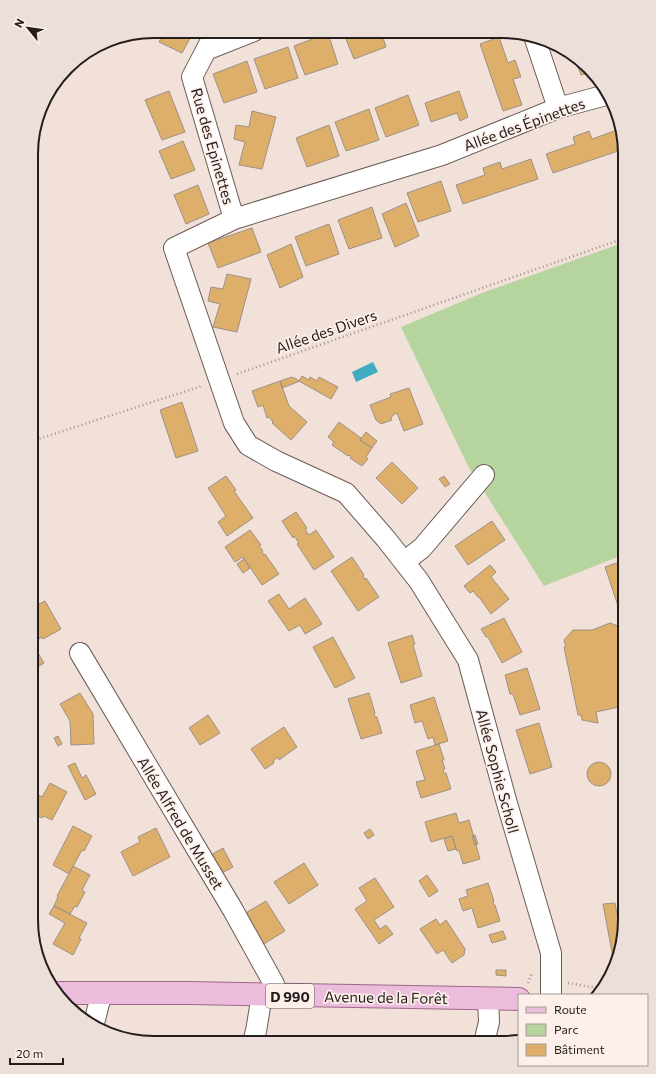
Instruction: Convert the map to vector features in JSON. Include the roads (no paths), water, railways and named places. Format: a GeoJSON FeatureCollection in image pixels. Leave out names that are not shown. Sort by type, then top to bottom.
{"type":"FeatureCollection","features":[{"type":"Feature","properties":{"kind":"main road","name":"Avenue de la Forêt"},"geometry":{"type":"LineString","coordinates":[[64,993],[189,993],[488,998],[523,991]]}},
{"type":"Feature","properties":{"kind":"street","name":"Rue des Epinettes"},"geometry":{"type":"LineString","coordinates":[[212,38],[192,77],[234,219]]}},
{"type":"Feature","properties":{"kind":"street"},"geometry":{"type":"LineString","coordinates":[[206,50],[236,38]]}},
{"type":"Feature","properties":{"kind":"street"},"geometry":{"type":"LineString","coordinates":[[535,43],[558,108]]}},
{"type":"Feature","properties":{"kind":"street","name":"Allée des Épinettes"},"geometry":{"type":"LineString","coordinates":[[234,219],[442,155],[558,108],[602,96]]}},
{"type":"Feature","properties":{"kind":"street","name":"Allée Sophie Scholl"},"geometry":{"type":"LineString","coordinates":[[234,219],[174,248],[234,423],[248,445],[276,461],[346,493],[419,581],[468,660],[506,800],[551,953],[551,994]]}},
{"type":"Feature","properties":{"kind":"street"},"geometry":{"type":"LineString","coordinates":[[404,562],[422,548],[484,475]]}},
{"type":"Feature","properties":{"kind":"street","name":"Allée Alfred de Musset"},"geometry":{"type":"LineString","coordinates":[[80,653],[233,910],[274,984],[268,995]]}},
{"type":"Feature","properties":{"kind":"street"},"geometry":{"type":"LineString","coordinates":[[95,1019],[102,992]]}},
{"type":"Feature","properties":{"kind":"street"},"geometry":{"type":"LineString","coordinates":[[254,1036],[268,995]]}},
{"type":"Feature","properties":{"kind":"street"},"geometry":{"type":"LineString","coordinates":[[486,1036],[490,1022],[488,998]]}},
{"type":"Feature","properties":{"kind":"water"},"geometry":{"type":"Polygon","coordinates":[[[373,362],[378,372],[356,382],[352,372],[373,362]]]}}]}
